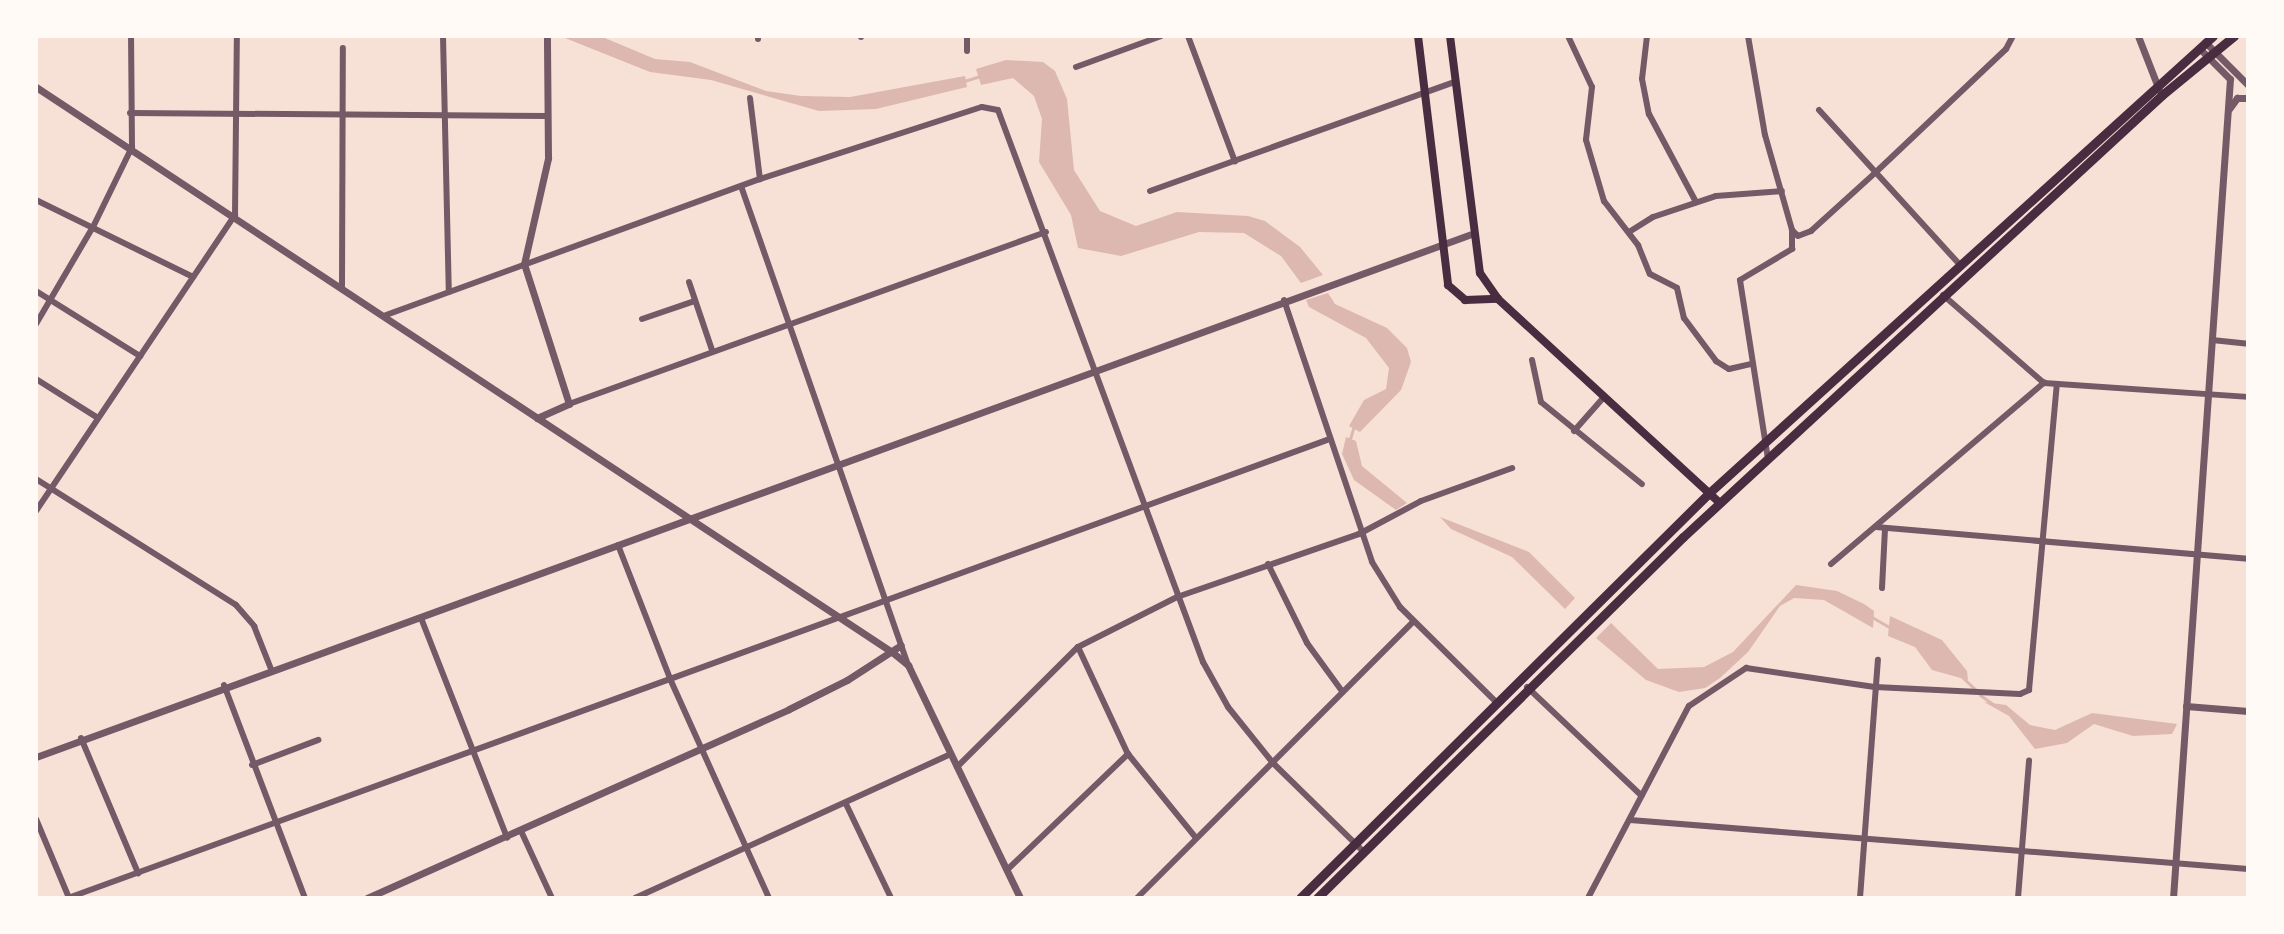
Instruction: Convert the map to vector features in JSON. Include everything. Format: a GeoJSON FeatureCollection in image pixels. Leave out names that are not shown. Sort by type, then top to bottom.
{"type":"FeatureCollection","features":[{"type":"Feature","properties":{"kind":"main road"},"geometry":{"type":"LineString","coordinates":[[1418,36],[1440,243],[1451,292],[1465,300],[1498,299]]}},
{"type":"Feature","properties":{"kind":"main road"},"geometry":{"type":"LineString","coordinates":[[1450,36],[1471,234],[1480,273],[1498,299],[1720,503]]}},
{"type":"Feature","properties":{"kind":"main road"},"geometry":{"type":"LineString","coordinates":[[1300,898],[1354,843],[1527,687],[1943,295],[2162,95],[2234,36]]}},
{"type":"Feature","properties":{"kind":"main road"},"geometry":{"type":"LineString","coordinates":[[1317,898],[1496,702],[1709,493],[2156,84],[2206,42]]}},
{"type":"Feature","properties":{"kind":"street"},"geometry":{"type":"LineString","coordinates":[[36,324],[93,227],[132,147],[131,36]]}},
{"type":"Feature","properties":{"kind":"street"},"geometry":{"type":"LineString","coordinates":[[36,511],[235,215],[237,36]]}},
{"type":"Feature","properties":{"kind":"street"},"geometry":{"type":"LineString","coordinates":[[443,36],[449,292]]}},
{"type":"Feature","properties":{"kind":"street"},"geometry":{"type":"LineString","coordinates":[[967,36],[967,51]]}},
{"type":"Feature","properties":{"kind":"street"},"geometry":{"type":"LineString","coordinates":[[1076,67],[1161,36]]}},
{"type":"Feature","properties":{"kind":"street"},"geometry":{"type":"LineString","coordinates":[[1188,36],[1235,162]]}},
{"type":"Feature","properties":{"kind":"street"},"geometry":{"type":"LineString","coordinates":[[1568,36],[1592,87],[1585,126],[1591,167],[1604,201],[1629,232],[1650,274],[1677,288],[1684,318],[1716,361],[1729,369],[1750,364]]}},
{"type":"Feature","properties":{"kind":"street"},"geometry":{"type":"LineString","coordinates":[[1647,36],[1642,79],[1649,114],[1696,202]]}},
{"type":"Feature","properties":{"kind":"street"},"geometry":{"type":"LineString","coordinates":[[1748,36],[1765,135],[1792,230],[1792,249],[1741,276],[1750,364],[1768,459]]}},
{"type":"Feature","properties":{"kind":"street"},"geometry":{"type":"LineString","coordinates":[[1792,230],[1798,236],[1811,231],[2006,49],[2013,36]]}},
{"type":"Feature","properties":{"kind":"street"},"geometry":{"type":"LineString","coordinates":[[2138,36],[2162,95]]}},
{"type":"Feature","properties":{"kind":"street"},"geometry":{"type":"LineString","coordinates":[[547,40],[546,174],[524,264],[569,404]]}},
{"type":"Feature","properties":{"kind":"street"},"geometry":{"type":"LineString","coordinates":[[2173,898],[2230,79],[2206,42]]}},
{"type":"Feature","properties":{"kind":"street"},"geometry":{"type":"LineString","coordinates":[[342,286],[343,48]]}},
{"type":"Feature","properties":{"kind":"street"},"geometry":{"type":"LineString","coordinates":[[2212,53],[2248,85]]}},
{"type":"Feature","properties":{"kind":"street"},"geometry":{"type":"LineString","coordinates":[[1150,191],[1454,82]]}},
{"type":"Feature","properties":{"kind":"street"},"geometry":{"type":"LineString","coordinates":[[37,89],[235,215],[908,665]]}},
{"type":"Feature","properties":{"kind":"street"},"geometry":{"type":"LineString","coordinates":[[750,98],[760,179]]}},
{"type":"Feature","properties":{"kind":"street"},"geometry":{"type":"LineString","coordinates":[[2227,112],[2237,98],[2248,98]]}},
{"type":"Feature","properties":{"kind":"street"},"geometry":{"type":"LineString","coordinates":[[386,315],[760,179],[979,107],[1000,113],[1177,597],[1214,683],[1273,763],[1363,851]]}},
{"type":"Feature","properties":{"kind":"street"},"geometry":{"type":"LineString","coordinates":[[1819,110],[1959,264]]}},
{"type":"Feature","properties":{"kind":"street"},"geometry":{"type":"LineString","coordinates":[[130,113],[547,116]]}},
{"type":"Feature","properties":{"kind":"street"},"geometry":{"type":"LineString","coordinates":[[741,186],[908,665],[1020,898]]}},
{"type":"Feature","properties":{"kind":"street"},"geometry":{"type":"LineString","coordinates":[[1629,232],[1696,202],[1782,191]]}},
{"type":"Feature","properties":{"kind":"street"},"geometry":{"type":"LineString","coordinates":[[36,200],[193,277]]}},
{"type":"Feature","properties":{"kind":"street"},"geometry":{"type":"LineString","coordinates":[[537,418],[712,350],[1046,232]]}},
{"type":"Feature","properties":{"kind":"street"},"geometry":{"type":"LineString","coordinates":[[36,757],[224,685],[421,618],[1328,283],[1471,234]]}},
{"type":"Feature","properties":{"kind":"street"},"geometry":{"type":"LineString","coordinates":[[689,282],[712,350]]}},
{"type":"Feature","properties":{"kind":"street"},"geometry":{"type":"LineString","coordinates":[[36,291],[140,356]]}},
{"type":"Feature","properties":{"kind":"street"},"geometry":{"type":"LineString","coordinates":[[1943,295],[2044,383],[2248,397]]}},
{"type":"Feature","properties":{"kind":"street"},"geometry":{"type":"LineString","coordinates":[[1284,300],[1359,534],[1384,584],[1413,622],[1496,702]]}},
{"type":"Feature","properties":{"kind":"street"},"geometry":{"type":"LineString","coordinates":[[642,319],[695,301]]}},
{"type":"Feature","properties":{"kind":"street"},"geometry":{"type":"LineString","coordinates":[[2212,340],[2248,344]]}},
{"type":"Feature","properties":{"kind":"street"},"geometry":{"type":"LineString","coordinates":[[1532,360],[1541,402],[1642,484]]}},
{"type":"Feature","properties":{"kind":"street"},"geometry":{"type":"LineString","coordinates":[[36,379],[98,418]]}},
{"type":"Feature","properties":{"kind":"street"},"geometry":{"type":"LineString","coordinates":[[1831,564],[2044,383]]}},
{"type":"Feature","properties":{"kind":"street"},"geometry":{"type":"LineString","coordinates":[[1588,898],[1689,706],[1746,668],[1875,687],[2020,694],[2033,683],[2057,384]]}},
{"type":"Feature","properties":{"kind":"street"},"geometry":{"type":"LineString","coordinates":[[1574,431],[1604,397]]}},
{"type":"Feature","properties":{"kind":"street"},"geometry":{"type":"LineString","coordinates":[[36,819],[69,898],[1327,440]]}},
{"type":"Feature","properties":{"kind":"street"},"geometry":{"type":"LineString","coordinates":[[957,767],[1078,647],[1177,597],[1359,534],[1421,501],[1512,468]]}},
{"type":"Feature","properties":{"kind":"street"},"geometry":{"type":"LineString","coordinates":[[36,479],[236,605],[254,626],[271,669]]}},
{"type":"Feature","properties":{"kind":"street"},"geometry":{"type":"LineString","coordinates":[[1876,527],[2248,559]]}},
{"type":"Feature","properties":{"kind":"street"},"geometry":{"type":"LineString","coordinates":[[1882,588],[1885,528]]}},
{"type":"Feature","properties":{"kind":"street"},"geometry":{"type":"LineString","coordinates":[[618,545],[700,749],[769,898]]}},
{"type":"Feature","properties":{"kind":"street"},"geometry":{"type":"LineString","coordinates":[[1268,564],[1307,643],[1342,691]]}},
{"type":"Feature","properties":{"kind":"street"},"geometry":{"type":"LineString","coordinates":[[421,618],[470,751],[507,838]]}},
{"type":"Feature","properties":{"kind":"street"},"geometry":{"type":"LineString","coordinates":[[1137,898],[1413,622]]}},
{"type":"Feature","properties":{"kind":"street"},"geometry":{"type":"LineString","coordinates":[[367,898],[507,838],[847,680],[901,645]]}},
{"type":"Feature","properties":{"kind":"street"},"geometry":{"type":"LineString","coordinates":[[1078,647],[1128,754],[1196,838]]}},
{"type":"Feature","properties":{"kind":"street"},"geometry":{"type":"LineString","coordinates":[[1860,898],[1878,660]]}},
{"type":"Feature","properties":{"kind":"street"},"geometry":{"type":"LineString","coordinates":[[224,685],[272,822],[305,898]]}},
{"type":"Feature","properties":{"kind":"street"},"geometry":{"type":"LineString","coordinates":[[1527,687],[1642,796]]}},
{"type":"Feature","properties":{"kind":"street"},"geometry":{"type":"LineString","coordinates":[[2186,706],[2248,711]]}},
{"type":"Feature","properties":{"kind":"street"},"geometry":{"type":"LineString","coordinates":[[81,738],[138,873]]}},
{"type":"Feature","properties":{"kind":"street"},"geometry":{"type":"LineString","coordinates":[[252,765],[318,740]]}},
{"type":"Feature","properties":{"kind":"street"},"geometry":{"type":"LineString","coordinates":[[635,898],[951,754]]}},
{"type":"Feature","properties":{"kind":"street"},"geometry":{"type":"LineString","coordinates":[[1007,870],[1128,754]]}},
{"type":"Feature","properties":{"kind":"street"},"geometry":{"type":"LineString","coordinates":[[2018,898],[2029,760]]}},
{"type":"Feature","properties":{"kind":"street"},"geometry":{"type":"LineString","coordinates":[[846,804],[891,898]]}},
{"type":"Feature","properties":{"kind":"street"},"geometry":{"type":"LineString","coordinates":[[1630,820],[2248,869]]}},
{"type":"Feature","properties":{"kind":"street"},"geometry":{"type":"LineString","coordinates":[[521,831],[552,898]]}},
{"type":"Feature","properties":{"kind":"shaded area"},"geometry":{"type":"Polygon","coordinates":[[[560,36],[600,36],[655,59],[690,62],[766,91],[801,96],[850,97],[965,76],[967,87],[876,109],[819,111],[711,80],[650,72],[560,36]]]}},
{"type":"Feature","properties":{"kind":"shaded area"},"geometry":{"type":"Polygon","coordinates":[[[1006,60],[1043,62],[1055,71],[1067,99],[1074,170],[1100,211],[1136,226],[1177,212],[1248,216],[1265,221],[1300,247],[1323,275],[1301,283],[1281,256],[1244,233],[1199,232],[1121,256],[1078,248],[1071,215],[1039,162],[1042,119],[1034,96],[1013,78],[981,85],[976,69],[1006,60]]]}},
{"type":"Feature","properties":{"kind":"shaded area"},"geometry":{"type":"Polygon","coordinates":[[[1328,293],[1335,304],[1387,328],[1407,348],[1411,362],[1401,390],[1360,432],[1349,426],[1364,400],[1386,389],[1389,368],[1366,338],[1309,307],[1306,300],[1328,293]]]}},
{"type":"Feature","properties":{"kind":"shaded area"},"geometry":{"type":"Polygon","coordinates":[[[1346,437],[1356,441],[1362,466],[1407,503],[1396,510],[1354,480],[1342,454],[1346,437]]]}},
{"type":"Feature","properties":{"kind":"shaded area"},"geometry":{"type":"Polygon","coordinates":[[[1440,517],[1529,552],[1575,598],[1565,609],[1512,557],[1451,529],[1440,517]]]}},
{"type":"Feature","properties":{"kind":"shaded area"},"geometry":{"type":"Polygon","coordinates":[[[1796,585],[1837,591],[1864,604],[1874,611],[1873,628],[1824,600],[1794,598],[1780,606],[1748,652],[1720,678],[1705,688],[1679,692],[1646,680],[1596,638],[1611,623],[1658,669],[1704,667],[1733,652],[1796,585]]]}},
{"type":"Feature","properties":{"kind":"shaded area"},"geometry":{"type":"Polygon","coordinates":[[[1890,616],[1942,640],[1967,671],[1968,680],[1932,670],[1915,647],[1888,636],[1890,616]]]}},
{"type":"Feature","properties":{"kind":"shaded area"},"geometry":{"type":"Polygon","coordinates":[[[1984,702],[2006,705],[2030,725],[2055,730],[2092,713],[2177,724],[2172,734],[2133,736],[2094,724],[2067,743],[2035,749],[2009,716],[1984,702]]]}},
{"type":"Feature","properties":{"kind":"waterway"},"geometry":{"type":"LineString","coordinates":[[964,81],[980,76]]}},
{"type":"Feature","properties":{"kind":"waterway"},"geometry":{"type":"LineString","coordinates":[[1349,442],[1354,426]]}},
{"type":"Feature","properties":{"kind":"waterway"},"geometry":{"type":"LineString","coordinates":[[1870,616],[1891,628]]}},
{"type":"Feature","properties":{"kind":"waterway"},"geometry":{"type":"LineString","coordinates":[[1963,678],[1975,689]]}},
{"type":"Feature","properties":{"kind":"waterway"},"geometry":{"type":"LineString","coordinates":[[1980,695],[1993,704]]}}]}
